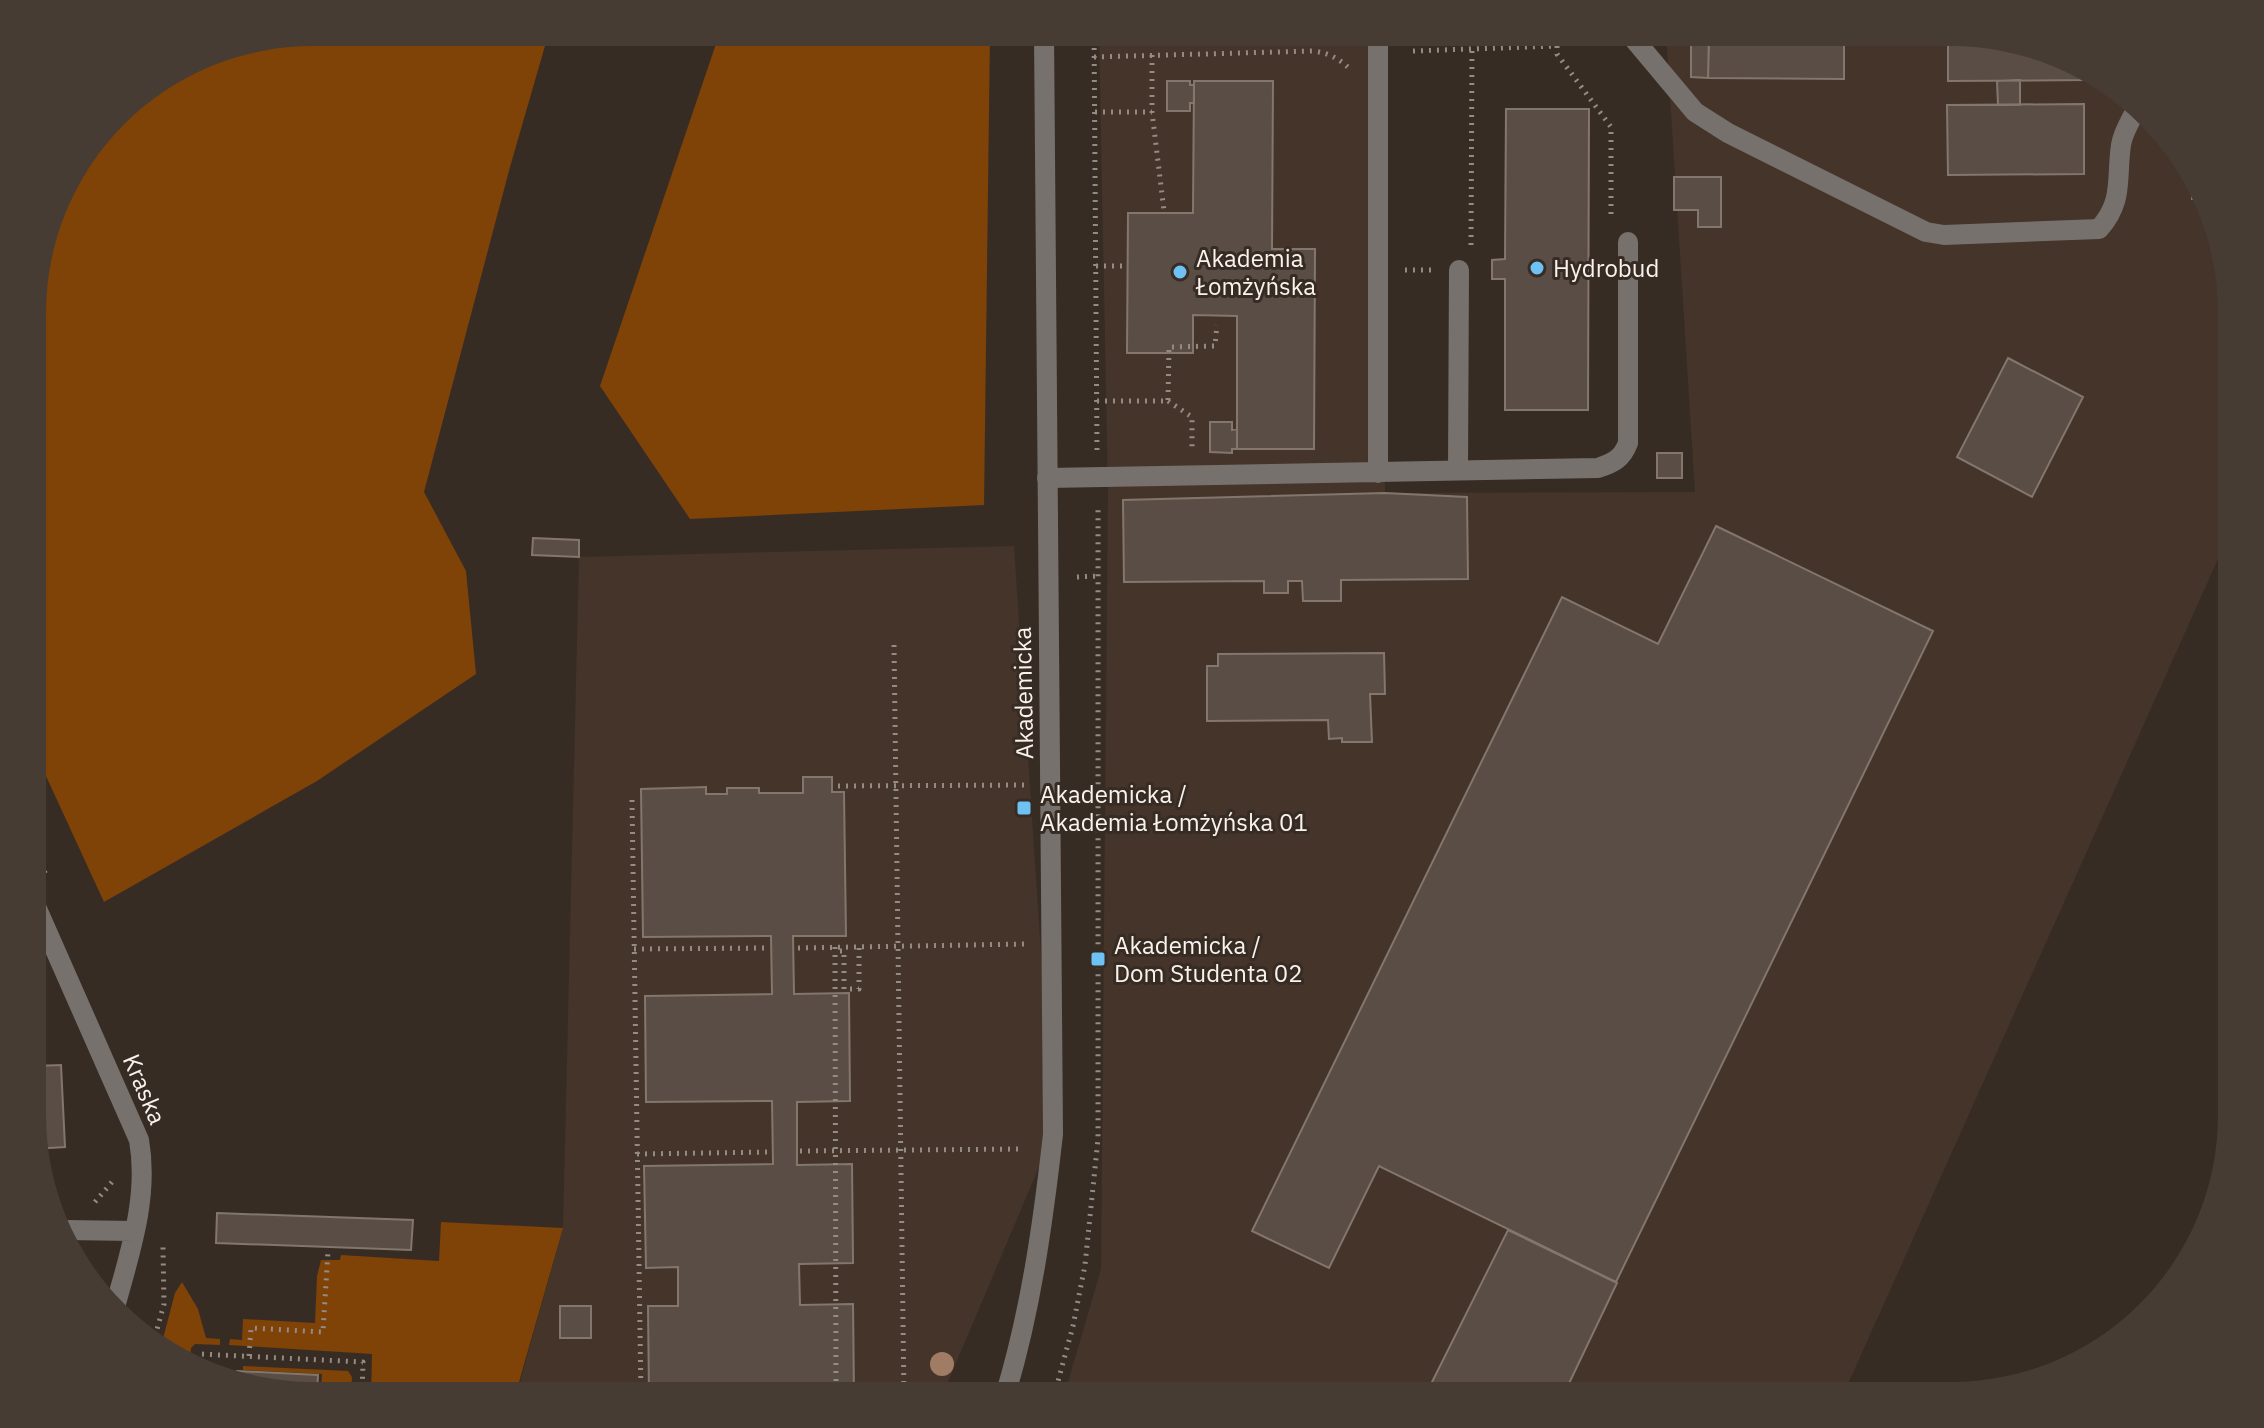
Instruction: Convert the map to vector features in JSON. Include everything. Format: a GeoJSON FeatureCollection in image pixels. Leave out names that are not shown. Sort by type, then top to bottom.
{"type":"FeatureCollection","features":[{"type":"Feature","properties":{"kind":"street"},"geometry":{"type":"LineString","coordinates":[[1378,46],[1378,473]]}},
{"type":"Feature","properties":{"kind":"street"},"geometry":{"type":"LineString","coordinates":[[1648,46],[1695,112],[1728,133],[1926,232],[1944,235],[2099,229],[2113,209],[2119,188],[2124,131],[2132,117]]}},
{"type":"Feature","properties":{"kind":"street","name":"Akademicka"},"geometry":{"type":"LineString","coordinates":[[1009,1382],[1023,1335],[1053,1134],[1044,47]]}},
{"type":"Feature","properties":{"kind":"street"},"geometry":{"type":"LineString","coordinates":[[1047,478],[1598,468],[1624,455],[1628,443],[1628,242]]}},
{"type":"Feature","properties":{"kind":"street"},"geometry":{"type":"LineString","coordinates":[[1458,470],[1459,270]]}},
{"type":"Feature","properties":{"kind":"street","name":"Kraska"},"geometry":{"type":"LineString","coordinates":[[46,929],[139,1140],[142,1185],[118,1297]]}},
{"type":"Feature","properties":{"kind":"street"},"geometry":{"type":"LineString","coordinates":[[73,1230],[134,1231]]}},
{"type":"Feature","properties":{"kind":"path"},"geometry":{"type":"LineString","coordinates":[[1413,51],[1550,46]]}},
{"type":"Feature","properties":{"kind":"path"},"geometry":{"type":"LineString","coordinates":[[1557,46],[1557,54],[1611,127],[1611,243],[1628,242]]}},
{"type":"Feature","properties":{"kind":"path"},"geometry":{"type":"LineString","coordinates":[[1058,1382],[1085,1265],[1098,1139],[1098,478],[1094,47]]}},
{"type":"Feature","properties":{"kind":"path"},"geometry":{"type":"LineString","coordinates":[[1376,270],[1471,270],[1472,49]]}},
{"type":"Feature","properties":{"kind":"path"},"geometry":{"type":"LineString","coordinates":[[1094,57],[1322,52],[1340,60],[1357,79]]}},
{"type":"Feature","properties":{"kind":"path"},"geometry":{"type":"LineString","coordinates":[[1152,55],[1152,112],[1164,211]]}},
{"type":"Feature","properties":{"kind":"path"},"geometry":{"type":"LineString","coordinates":[[1095,112],[1152,112]]}},
{"type":"Feature","properties":{"kind":"path"},"geometry":{"type":"LineString","coordinates":[[1096,266],[1127,266]]}},
{"type":"Feature","properties":{"kind":"path"},"geometry":{"type":"LineString","coordinates":[[1168,401],[1169,347],[1215,346],[1217,325]]}},
{"type":"Feature","properties":{"kind":"path"},"geometry":{"type":"LineString","coordinates":[[1097,401],[1168,401],[1192,417],[1192,459]]}},
{"type":"Feature","properties":{"kind":"path"},"geometry":{"type":"LineString","coordinates":[[894,645],[904,1382]]}},
{"type":"Feature","properties":{"kind":"path"},"geometry":{"type":"LineString","coordinates":[[838,786],[1024,785],[1024,796]]}},
{"type":"Feature","properties":{"kind":"path"},"geometry":{"type":"LineString","coordinates":[[632,800],[641,1382]]}},
{"type":"Feature","properties":{"kind":"path"},"geometry":{"type":"LineString","coordinates":[[1024,929],[1025,959]]}},
{"type":"Feature","properties":{"kind":"path"},"geometry":{"type":"LineString","coordinates":[[798,948],[1024,944]]}},
{"type":"Feature","properties":{"kind":"path"},"geometry":{"type":"LineString","coordinates":[[835,949],[844,951],[844,989],[859,989],[859,947]]}},
{"type":"Feature","properties":{"kind":"path"},"geometry":{"type":"LineString","coordinates":[[634,949],[767,948]]}},
{"type":"Feature","properties":{"kind":"path"},"geometry":{"type":"LineString","coordinates":[[835,949],[836,1382]]}},
{"type":"Feature","properties":{"kind":"path"},"geometry":{"type":"LineString","coordinates":[[1021,1160],[1023,1136]]}},
{"type":"Feature","properties":{"kind":"path"},"geometry":{"type":"LineString","coordinates":[[800,1151],[1022,1149]]}},
{"type":"Feature","properties":{"kind":"path"},"geometry":{"type":"LineString","coordinates":[[637,1154],[769,1152]]}},
{"type":"Feature","properties":{"kind":"path"},"geometry":{"type":"LineString","coordinates":[[86,1211],[116,1178]]}},
{"type":"Feature","properties":{"kind":"path"},"geometry":{"type":"LineString","coordinates":[[249,1356],[251,1328],[323,1332],[328,1251]]}},
{"type":"Feature","properties":{"kind":"path"},"geometry":{"type":"LineString","coordinates":[[200,1356],[363,1362],[362,1382]]}},
{"type":"Feature","properties":{"kind":"shaded area"},"geometry":{"type":"Polygon","coordinates":[[[1386,46],[1385,493],[1695,492],[1667,46],[1951,46],[2003,51],[2037,60],[2099,91],[2140,124],[2163,151],[2198,211],[2216,278],[2217,561],[1849,1381],[1068,1382],[1101,1269],[1108,492],[1099,47],[1386,46]]]}},
{"type":"Feature","properties":{"kind":"shaded area"},"geometry":{"type":"Polygon","coordinates":[[[296,47],[545,47],[424,492],[466,571],[476,674],[317,781],[104,902],[46,776],[46,313],[48,278],[55,244],[74,195],[101,151],[137,112],[180,82],[227,60],[261,51],[296,47]]]}},
{"type":"Feature","properties":{"kind":"shaded area"},"geometry":{"type":"Polygon","coordinates":[[[715,47],[990,47],[984,505],[690,519],[600,386],[715,47]]]}},
{"type":"Feature","properties":{"kind":"shaded area"},"geometry":{"type":"Polygon","coordinates":[[[1014,546],[1053,1134],[948,1382],[520,1382],[563,1228],[579,557],[1014,546]]]}},
{"type":"Feature","properties":{"kind":"shaded area"},"geometry":{"type":"Polygon","coordinates":[[[441,1222],[563,1228],[519,1382],[371,1382],[372,1354],[229,1345],[230,1339],[242,1340],[243,1319],[315,1323],[317,1276],[321,1260],[340,1260],[341,1255],[439,1261],[441,1222]]]}},
{"type":"Feature","properties":{"kind":"shaded area"},"geometry":{"type":"Polygon","coordinates":[[[182,1282],[198,1309],[206,1338],[220,1339],[220,1345],[195,1344],[191,1352],[164,1336],[175,1293],[182,1282]]]}},
{"type":"Feature","properties":{"kind":"shaded area"},"geometry":{"type":"Polygon","coordinates":[[[243,1366],[348,1371],[352,1382],[322,1382],[322,1374],[243,1370],[243,1366]]]}},
{"type":"Feature","properties":{"kind":"building"},"geometry":{"type":"Polygon","coordinates":[[[1691,46],[1709,46],[1708,78],[1691,77],[1691,46]]]}},
{"type":"Feature","properties":{"kind":"building"},"geometry":{"type":"Polygon","coordinates":[[[1709,46],[1844,46],[1844,79],[1708,78],[1709,46]]]}},
{"type":"Feature","properties":{"kind":"building"},"geometry":{"type":"Polygon","coordinates":[[[1948,46],[2003,51],[2037,60],[2080,80],[1948,81],[1948,46]]]}},
{"type":"Feature","properties":{"kind":"building"},"geometry":{"type":"Polygon","coordinates":[[[2020,80],[2020,105],[1998,105],[1997,81],[2020,80]]]}},
{"type":"Feature","properties":{"kind":"building"},"geometry":{"type":"Polygon","coordinates":[[[1167,81],[1190,81],[1190,85],[1194,85],[1194,103],[1190,103],[1190,111],[1167,111],[1167,81]]]}},
{"type":"Feature","properties":{"kind":"building"},"geometry":{"type":"Polygon","coordinates":[[[1194,81],[1273,81],[1272,249],[1315,249],[1314,449],[1237,449],[1237,316],[1193,315],[1193,353],[1127,353],[1128,213],[1193,213],[1194,81]]]}},
{"type":"Feature","properties":{"kind":"building"},"geometry":{"type":"Polygon","coordinates":[[[2084,104],[2084,174],[1948,175],[1947,105],[2084,104]]]}},
{"type":"Feature","properties":{"kind":"building"},"geometry":{"type":"Polygon","coordinates":[[[1506,109],[1589,109],[1588,410],[1505,410],[1505,279],[1492,279],[1492,260],[1505,259],[1506,109]]]}},
{"type":"Feature","properties":{"kind":"building"},"geometry":{"type":"Polygon","coordinates":[[[1674,177],[1721,177],[1721,227],[1698,227],[1698,210],[1674,210],[1674,177]]]}},
{"type":"Feature","properties":{"kind":"building"},"geometry":{"type":"Polygon","coordinates":[[[2008,358],[2083,397],[2032,497],[1957,457],[2008,358]]]}},
{"type":"Feature","properties":{"kind":"building"},"geometry":{"type":"Polygon","coordinates":[[[1210,422],[1232,422],[1232,430],[1237,429],[1237,449],[1232,449],[1232,453],[1210,452],[1210,422]]]}},
{"type":"Feature","properties":{"kind":"building"},"geometry":{"type":"Polygon","coordinates":[[[1657,453],[1682,453],[1682,478],[1657,478],[1657,453]]]}},
{"type":"Feature","properties":{"kind":"building"},"geometry":{"type":"Polygon","coordinates":[[[1385,493],[1467,497],[1468,579],[1341,580],[1341,601],[1303,601],[1302,581],[1288,581],[1288,593],[1264,593],[1264,581],[1124,582],[1123,500],[1385,493]]]}},
{"type":"Feature","properties":{"kind":"building"},"geometry":{"type":"Polygon","coordinates":[[[1716,526],[1933,631],[1616,1282],[1379,1166],[1329,1268],[1252,1231],[1562,597],[1658,644],[1716,526]]]}},
{"type":"Feature","properties":{"kind":"building"},"geometry":{"type":"Polygon","coordinates":[[[533,538],[579,540],[579,557],[532,555],[533,538]]]}},
{"type":"Feature","properties":{"kind":"building"},"geometry":{"type":"Polygon","coordinates":[[[1384,653],[1385,694],[1370,694],[1372,742],[1329,739],[1328,720],[1207,721],[1207,666],[1218,666],[1218,654],[1384,653]]]}},
{"type":"Feature","properties":{"kind":"building"},"geometry":{"type":"Polygon","coordinates":[[[803,777],[832,777],[832,792],[844,792],[846,936],[793,936],[794,994],[849,993],[850,1101],[797,1102],[797,1165],[852,1164],[853,1263],[799,1264],[800,1305],[853,1304],[854,1382],[649,1382],[648,1306],[678,1306],[678,1267],[646,1268],[644,1166],[773,1164],[772,1101],[646,1102],[645,996],[772,994],[771,936],[643,937],[641,789],[706,787],[706,794],[727,794],[727,788],[759,788],[759,793],[803,793],[803,777]]]}},
{"type":"Feature","properties":{"kind":"building"},"geometry":{"type":"Polygon","coordinates":[[[61,1065],[65,1147],[48,1148],[46,1066],[61,1065]]]}},
{"type":"Feature","properties":{"kind":"building"},"geometry":{"type":"Polygon","coordinates":[[[217,1213],[413,1220],[411,1250],[216,1243],[217,1213]]]}},
{"type":"Feature","properties":{"kind":"building"},"geometry":{"type":"Polygon","coordinates":[[[1508,1230],[1617,1283],[1570,1381],[1432,1381],[1508,1230]]]}},
{"type":"Feature","properties":{"kind":"building"},"geometry":{"type":"Polygon","coordinates":[[[560,1306],[591,1306],[591,1338],[560,1338],[560,1306]]]}},
{"type":"Feature","properties":{"kind":"building"},"geometry":{"type":"Polygon","coordinates":[[[237,1371],[318,1375],[318,1382],[313,1382],[278,1380],[237,1371]]]}},
{"type":"Feature","properties":{"kind":"place","name":"Hydrobud"},"geometry":{"type":"Point","coordinates":[1537,268]}},
{"type":"Feature","properties":{"kind":"place","name":"Akademia Łomżyńska"},"geometry":{"type":"Point","coordinates":[1180,272]}},
{"type":"Feature","properties":{"kind":"place","name":"Akademicka / Akademia Łomżyńska 01"},"geometry":{"type":"Point","coordinates":[1024,808]}},
{"type":"Feature","properties":{"kind":"place","name":"Akademicka / Dom Studenta 02"},"geometry":{"type":"Point","coordinates":[1098,959]}}]}
